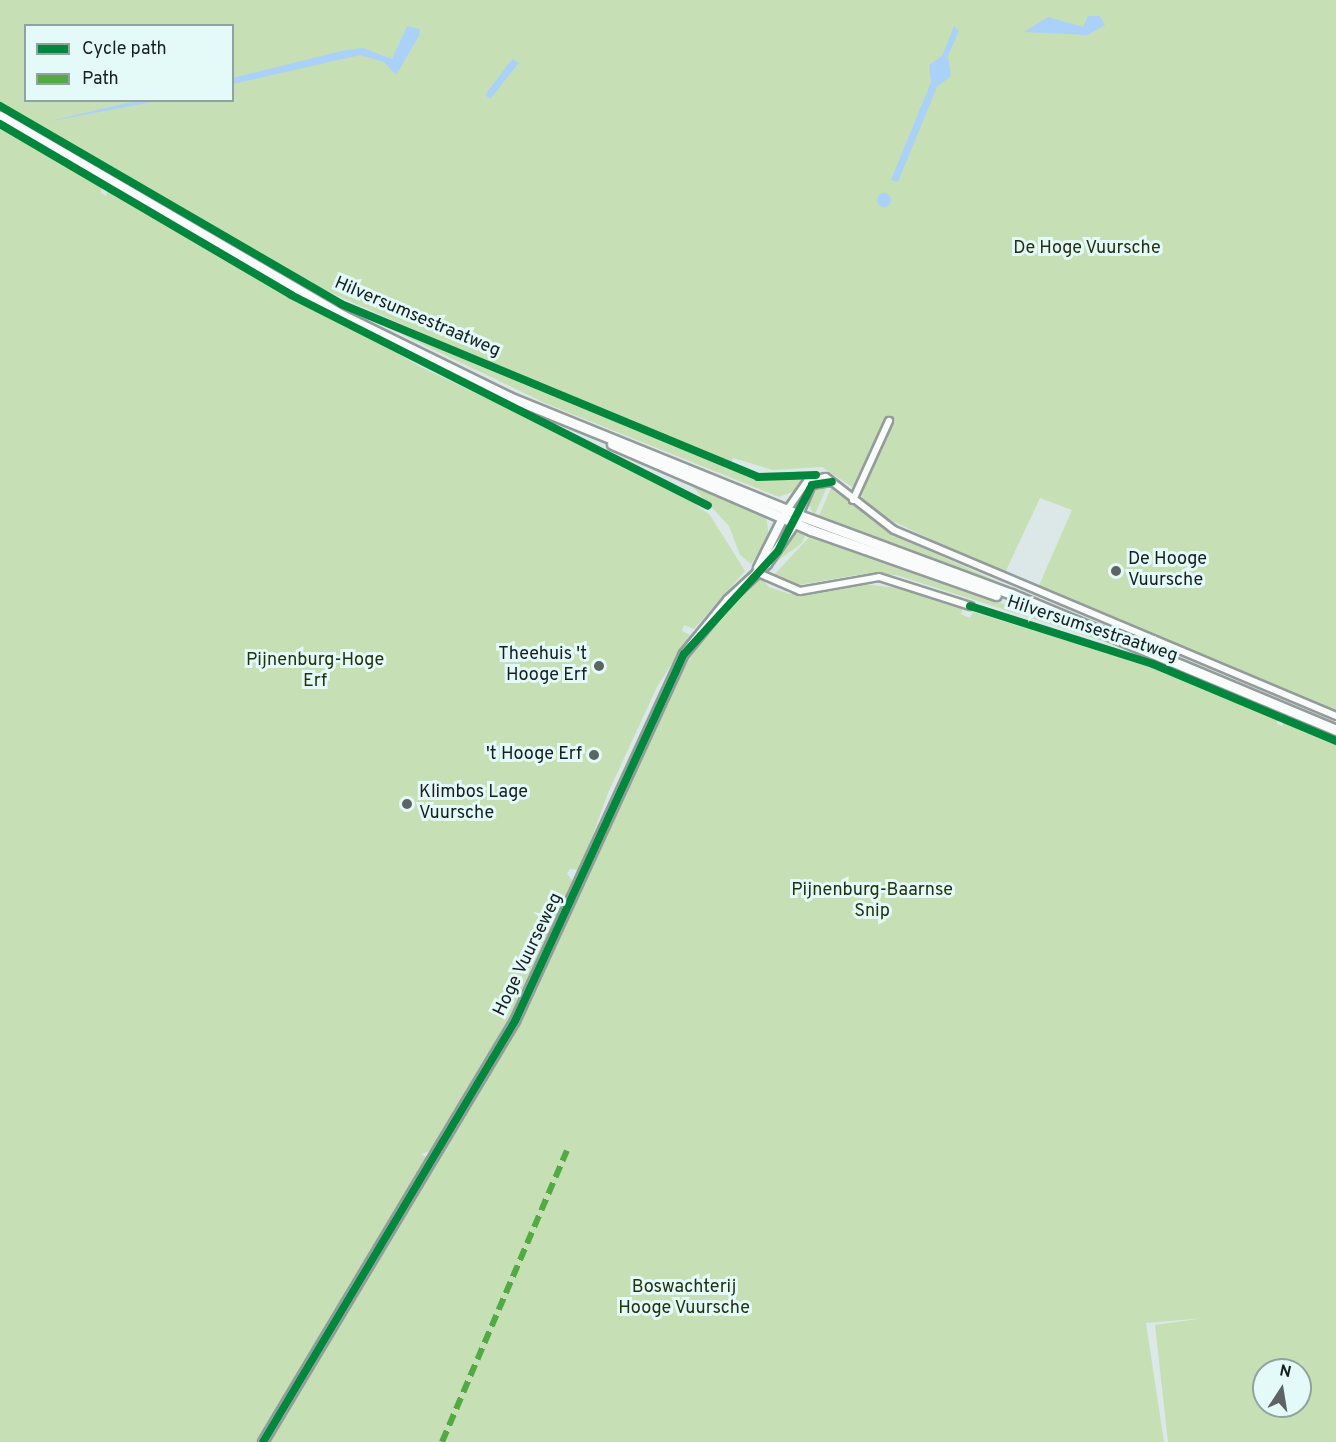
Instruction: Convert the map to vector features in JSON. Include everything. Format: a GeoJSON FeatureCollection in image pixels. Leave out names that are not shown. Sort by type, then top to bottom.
{"type":"FeatureCollection","features":[{"type":"Feature","properties":{"kind":"main road","name":"Hilversumsestraatweg"},"geometry":{"type":"LineString","coordinates":[[0,116],[344,316],[523,403],[797,519],[1075,622],[1336,730]]}},
{"type":"Feature","properties":{"kind":"street"},"geometry":{"type":"LineString","coordinates":[[853,500],[889,421]]}},
{"type":"Feature","properties":{"kind":"street"},"geometry":{"type":"LineString","coordinates":[[785,514],[811,477],[832,482]]}},
{"type":"Feature","properties":{"kind":"street"},"geometry":{"type":"LineString","coordinates":[[797,519],[812,485],[832,482]]}},
{"type":"Feature","properties":{"kind":"street","name":"Hilversumsestraatweg"},"geometry":{"type":"LineString","coordinates":[[832,482],[894,530],[1336,716]]}},
{"type":"Feature","properties":{"kind":"street","name":"Hoge Vuurseweg"},"geometry":{"type":"LineString","coordinates":[[756,572],[785,514]]}},
{"type":"Feature","properties":{"kind":"street","name":"Hoge Vuurseweg"},"geometry":{"type":"LineString","coordinates":[[263,1442],[515,1021],[684,654],[756,572],[797,519]]}},
{"type":"Feature","properties":{"kind":"street"},"geometry":{"type":"LineString","coordinates":[[756,572],[800,591],[879,577],[970,606]]}},
{"type":"Feature","properties":{"kind":"green space","name":"De Hoge Vuursche"},"geometry":{"type":"Polygon","coordinates":[[[0,0],[1336,0],[1336,714],[1037,590],[1072,510],[1040,498],[1004,575],[870,510],[859,492],[885,438],[878,436],[859,483],[852,487],[822,467],[773,470],[733,458],[730,465],[769,479],[802,477],[795,491],[779,497],[547,404],[399,333],[600,412],[327,291],[0,106],[0,0]]]}},
{"type":"Feature","properties":{"kind":"green space","name":"Pijnenburg-Hoge Erf"},"geometry":{"type":"Polygon","coordinates":[[[0,126],[102,185],[101,193],[106,196],[108,188],[421,367],[672,487],[710,515],[745,571],[694,629],[684,625],[682,631],[690,635],[657,687],[608,793],[580,870],[570,869],[567,874],[575,883],[523,994],[430,1151],[421,1154],[426,1157],[258,1442],[0,1442],[0,126]]]}},
{"type":"Feature","properties":{"kind":"green space"},"geometry":{"type":"Polygon","coordinates":[[[691,485],[766,516],[769,536],[751,564],[740,555],[729,526],[691,485]]]}},
{"type":"Feature","properties":{"kind":"green space"},"geometry":{"type":"Polygon","coordinates":[[[820,486],[827,487],[814,516],[807,500],[820,486]]]}},
{"type":"Feature","properties":{"kind":"green space"},"geometry":{"type":"Polygon","coordinates":[[[831,488],[891,534],[1098,626],[818,518],[831,488]]]}},
{"type":"Feature","properties":{"kind":"green space"},"geometry":{"type":"Polygon","coordinates":[[[807,531],[802,543],[768,568],[797,532],[807,531]]]}},
{"type":"Feature","properties":{"kind":"green space"},"geometry":{"type":"Polygon","coordinates":[[[813,533],[841,547],[1162,660],[896,575],[857,575],[799,585],[772,577],[813,533]]]}},
{"type":"Feature","properties":{"kind":"green space"},"geometry":{"type":"Polygon","coordinates":[[[759,576],[769,587],[790,594],[854,583],[909,589],[963,608],[961,614],[970,618],[973,612],[1152,667],[1279,715],[1277,724],[1282,726],[1285,718],[1336,738],[1336,1442],[1168,1442],[1155,1325],[1204,1318],[1146,1323],[1164,1442],[267,1442],[530,1003],[681,673],[709,628],[759,576]]]}},
{"type":"Feature","properties":{"kind":"water"},"geometry":{"type":"Polygon","coordinates":[[[1088,16],[1100,16],[1105,25],[1088,35],[1024,32],[1048,17],[1083,27],[1088,16]]]}},
{"type":"Feature","properties":{"kind":"water"},"geometry":{"type":"Polygon","coordinates":[[[407,26],[420,29],[419,36],[396,75],[384,62],[360,55],[234,84],[234,78],[346,50],[363,48],[392,59],[407,26]]]}},
{"type":"Feature","properties":{"kind":"water"},"geometry":{"type":"Polygon","coordinates":[[[954,26],[959,31],[948,56],[951,76],[937,87],[898,182],[891,180],[931,82],[929,65],[942,56],[954,26]]]}},
{"type":"Feature","properties":{"kind":"water"},"geometry":{"type":"Polygon","coordinates":[[[512,59],[519,63],[490,99],[485,95],[512,59]]]}},
{"type":"Feature","properties":{"kind":"water"},"geometry":{"type":"Polygon","coordinates":[[[132,102],[152,102],[47,122],[132,102]]]}},
{"type":"Feature","properties":{"kind":"water"},"geometry":{"type":"Polygon","coordinates":[[[881,193],[887,193],[891,200],[887,207],[881,207],[877,203],[877,197],[881,193]]]}},
{"type":"Feature","properties":{"kind":"marked path"},"geometry":{"type":"LineString","coordinates":[[442,1442],[567,1151]]}},
{"type":"Feature","properties":{"kind":"cycle path"},"geometry":{"type":"LineString","coordinates":[[0,106],[341,304],[758,477],[816,475]]}},
{"type":"Feature","properties":{"kind":"cycle path"},"geometry":{"type":"LineString","coordinates":[[0,124],[291,295],[708,506]]}},
{"type":"Feature","properties":{"kind":"cycle path"},"geometry":{"type":"LineString","coordinates":[[263,1442],[515,1021],[684,654],[778,551],[812,485],[832,482]]}},
{"type":"Feature","properties":{"kind":"cycle path"},"geometry":{"type":"LineString","coordinates":[[970,606],[1153,664],[1336,741]]}},
{"type":"Feature","properties":{"kind":"place","name":"De Hooge Vuursche"},"geometry":{"type":"Point","coordinates":[1116,571]}},
{"type":"Feature","properties":{"kind":"place","name":"Theehuis 't Hooge Erf"},"geometry":{"type":"Point","coordinates":[599,666]}},
{"type":"Feature","properties":{"kind":"place","name":"'t Hooge Erf"},"geometry":{"type":"Point","coordinates":[594,755]}},
{"type":"Feature","properties":{"kind":"place","name":"Klimbos Lage Vuursche"},"geometry":{"type":"Point","coordinates":[407,804]}},
{"type":"Feature","properties":{"kind":"park label","name":"Pijnenburg-Baarnse Snip"},"geometry":{"type":"Point","coordinates":[872,902]}},
{"type":"Feature","properties":{"kind":"park label","name":"Boswachterij Hooge Vuursche"},"geometry":{"type":"Point","coordinates":[684,1299]}}]}
